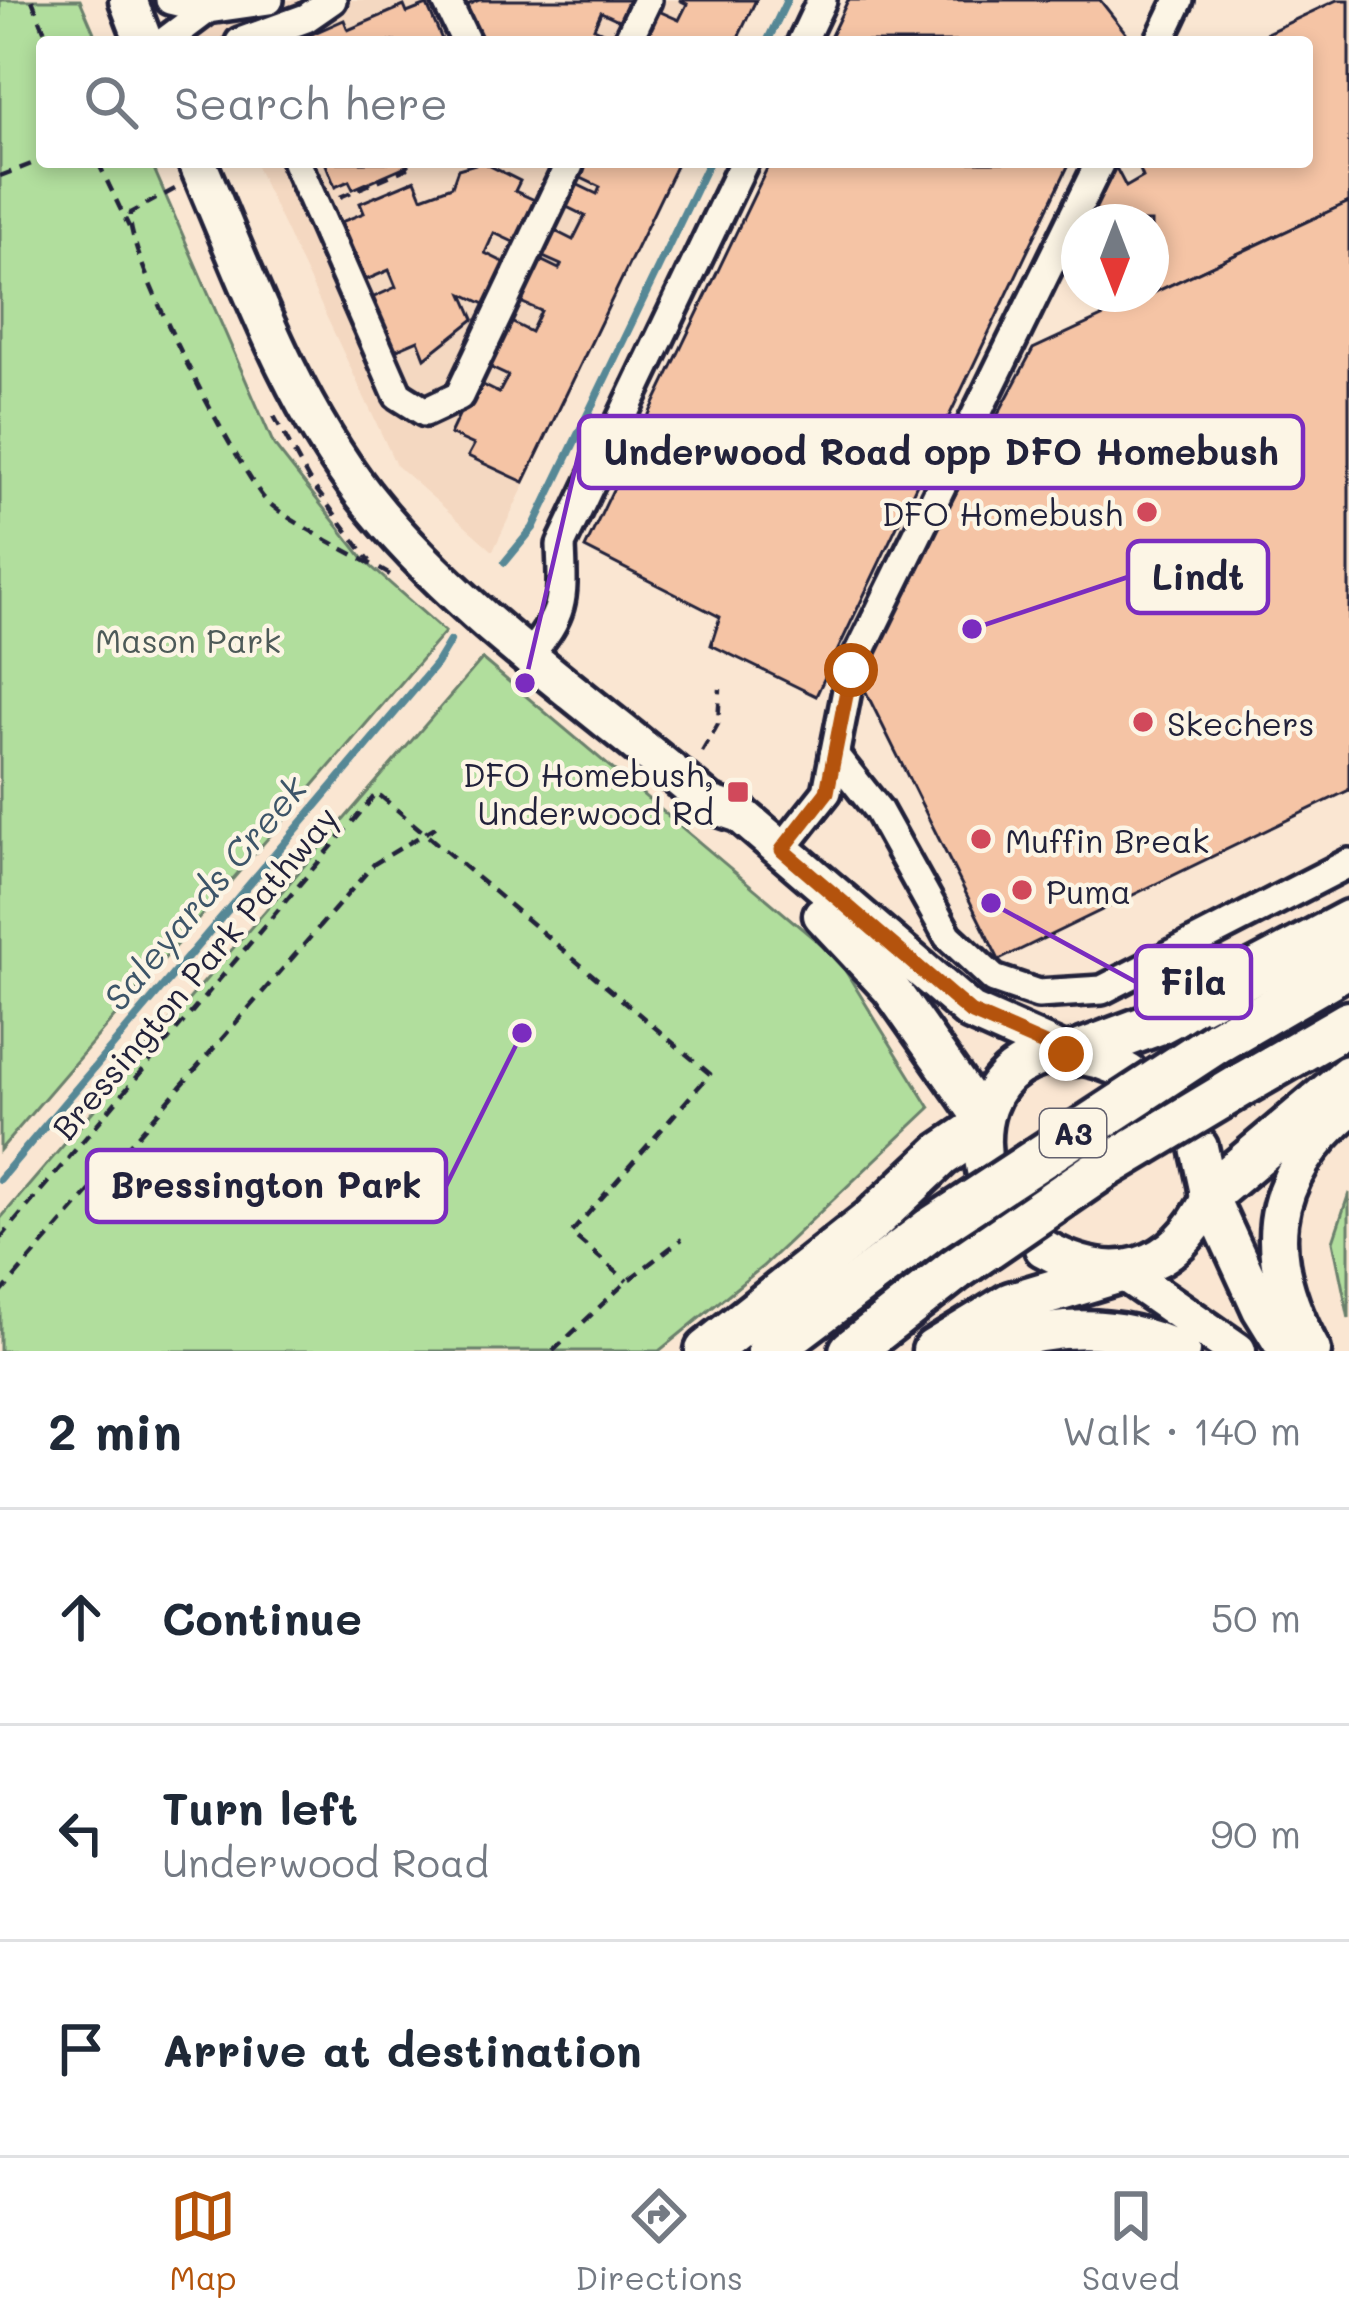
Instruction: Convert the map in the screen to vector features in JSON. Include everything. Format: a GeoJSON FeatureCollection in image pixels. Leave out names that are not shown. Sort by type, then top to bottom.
{"type":"FeatureCollection","features":[{"type":"Feature","properties":{"kind":"highway"},"geometry":{"type":"LineString","coordinates":[[1070,1054],[1158,1023],[1349,922]]}},
{"type":"Feature","properties":{"kind":"highway","name":"A3"},"geometry":{"type":"LineString","coordinates":[[769,1351],[931,1229],[1218,1041],[1349,965]]}},
{"type":"Feature","properties":{"kind":"highway","name":"A3"},"geometry":{"type":"LineString","coordinates":[[850,1351],[1100,1170],[1349,1023]]}},
{"type":"Feature","properties":{"kind":"highway"},"geometry":{"type":"LineString","coordinates":[[1210,1196],[1349,1077]]}},
{"type":"Feature","properties":{"kind":"highway"},"geometry":{"type":"LineString","coordinates":[[707,1351],[872,1221],[941,1155],[981,1139]]}},
{"type":"Feature","properties":{"kind":"highway"},"geometry":{"type":"LineString","coordinates":[[934,1351],[1011,1304],[1118,1272]]}},
{"type":"Feature","properties":{"kind":"main road"},"geometry":{"type":"LineString","coordinates":[[128,0],[142,36]]}},
{"type":"Feature","properties":{"kind":"main road"},"geometry":{"type":"LineString","coordinates":[[186,175],[325,439],[364,495],[455,590],[710,804],[740,814],[970,1012],[1070,1054],[1130,1073]]}},
{"type":"Feature","properties":{"kind":"main road"},"geometry":{"type":"LineString","coordinates":[[710,804],[722,829],[825,918],[879,974],[981,1139]]}},
{"type":"Feature","properties":{"kind":"main road"},"geometry":{"type":"LineString","coordinates":[[981,1139],[988,1096],[1009,1076],[1070,1054]]}},
{"type":"Feature","properties":{"kind":"main road"},"geometry":{"type":"LineString","coordinates":[[1312,1351],[1286,1298],[1278,1267],[1281,1204],[1294,1169],[1349,1108]]}},
{"type":"Feature","properties":{"kind":"main road"},"geometry":{"type":"LineString","coordinates":[[1199,1147],[1210,1196],[1261,1309],[1287,1351]]}},
{"type":"Feature","properties":{"kind":"main road"},"geometry":{"type":"LineString","coordinates":[[1118,1272],[1178,1245],[1210,1196]]}},
{"type":"Feature","properties":{"kind":"main road"},"geometry":{"type":"LineString","coordinates":[[1043,1248],[1079,1266],[1118,1272],[1237,1351]]}},
{"type":"Feature","properties":{"kind":"main road"},"geometry":{"type":"LineString","coordinates":[[979,1351],[1063,1328],[1126,1333],[1181,1351]]}},
{"type":"Feature","properties":{"kind":"lane"},"geometry":{"type":"LineString","coordinates":[[170,0],[208,9],[269,0]]}},
{"type":"Feature","properties":{"kind":"lane"},"geometry":{"type":"LineString","coordinates":[[256,36],[306,18],[332,0]]}},
{"type":"Feature","properties":{"kind":"lane"},"geometry":{"type":"LineString","coordinates":[[446,0],[463,36]]}},
{"type":"Feature","properties":{"kind":"lane"},"geometry":{"type":"LineString","coordinates":[[630,36],[647,0]]}},
{"type":"Feature","properties":{"kind":"lane"},"geometry":{"type":"LineString","coordinates":[[805,36],[822,0]]}},
{"type":"Feature","properties":{"kind":"lane"},"geometry":{"type":"LineString","coordinates":[[1162,36],[1179,0]]}},
{"type":"Feature","properties":{"kind":"lane"},"geometry":{"type":"LineString","coordinates":[[172,36],[208,9]]}},
{"type":"Feature","properties":{"kind":"lane"},"geometry":{"type":"LineString","coordinates":[[299,168],[398,395],[425,412],[459,397],[565,168]]}},
{"type":"Feature","properties":{"kind":"lane"},"geometry":{"type":"LineString","coordinates":[[530,654],[558,620],[563,599],[561,545],[741,168]]}},
{"type":"Feature","properties":{"kind":"lane"},"geometry":{"type":"LineString","coordinates":[[782,850],[827,792],[851,670],[1097,168]]}},
{"type":"Feature","properties":{"kind":"lane"},"geometry":{"type":"LineString","coordinates":[[834,755],[878,810],[948,936],[994,980],[1038,994],[1102,990],[1349,863]]}},
{"type":"Feature","properties":{"kind":"path"},"geometry":{"type":"LineString","coordinates":[[32,0],[47,36]]}},
{"type":"Feature","properties":{"kind":"path"},"geometry":{"type":"LineString","coordinates":[[0,176],[36,162]]}},
{"type":"Feature","properties":{"kind":"path"},"geometry":{"type":"LineString","coordinates":[[101,168],[162,310],[265,500],[396,579]]}},
{"type":"Feature","properties":{"kind":"path"},"geometry":{"type":"LineString","coordinates":[[316,208],[407,168]]}},
{"type":"Feature","properties":{"kind":"path"},"geometry":{"type":"LineString","coordinates":[[128,227],[130,214],[186,175]]}},
{"type":"Feature","properties":{"kind":"path"},"geometry":{"type":"LineString","coordinates":[[702,752],[718,724],[720,688]]}},
{"type":"Feature","properties":{"kind":"path","name":"Bressington Park Pathway"},"geometry":{"type":"LineString","coordinates":[[0,1239],[377,793],[710,1074],[571,1233],[627,1281]]}},
{"type":"Feature","properties":{"kind":"path"},"geometry":{"type":"LineString","coordinates":[[0,1294],[374,864],[442,823]]}},
{"type":"Feature","properties":{"kind":"path"},"geometry":{"type":"LineString","coordinates":[[553,1351],[627,1281],[682,1239]]}},
{"type":"Feature","properties":{"kind":"shaded area"},"geometry":{"type":"Polygon","coordinates":[[[178,0],[755,0],[738,36],[195,36],[178,0]]]}},
{"type":"Feature","properties":{"kind":"shaded area"},"geometry":{"type":"Polygon","coordinates":[[[257,168],[675,168],[493,551],[396,465],[257,168]]]}},
{"type":"Feature","properties":{"kind":"green space","name":"Mason Park"},"geometry":{"type":"Polygon","coordinates":[[[0,0],[80,0],[95,36],[36,36],[36,168],[154,168],[274,445],[366,562],[445,632],[0,1150],[0,0]]]}},
{"type":"Feature","properties":{"kind":"green space"},"geometry":{"type":"Polygon","coordinates":[[[482,659],[838,959],[930,1108],[762,1267],[659,1351],[0,1351],[0,1219],[482,659]]]}},
{"type":"Feature","properties":{"kind":"green space"},"geometry":{"type":"Polygon","coordinates":[[[1349,1193],[1349,1319],[1333,1241],[1349,1193]]]}},
{"type":"Feature","properties":{"kind":"building"},"geometry":{"type":"Polygon","coordinates":[[[479,0],[631,0],[621,21],[601,12],[594,28],[612,36],[475,36],[462,7],[479,0]]]}},
{"type":"Feature","properties":{"kind":"building"},"geometry":{"type":"Polygon","coordinates":[[[679,0],[756,0],[739,36],[641,36],[654,9],[679,20],[687,4],[679,0]]]}},
{"type":"Feature","properties":{"kind":"building"},"geometry":{"type":"Polygon","coordinates":[[[848,0],[1100,0],[1128,36],[831,36],[848,0]]]}},
{"type":"Feature","properties":{"kind":"building"},"geometry":{"type":"Polygon","coordinates":[[[1337,0],[1349,0],[1349,202],[1169,286],[1169,204],[1088,204],[1102,168],[1116,168],[1126,187],[1143,177],[1139,168],[1313,168],[1313,36],[1261,36],[1337,0]]]}},
{"type":"Feature","properties":{"kind":"building"},"geometry":{"type":"Polygon","coordinates":[[[427,5],[440,36],[308,36],[344,20],[348,30],[404,6],[407,13],[427,5]]]}},
{"type":"Feature","properties":{"kind":"building"},"geometry":{"type":"Polygon","coordinates":[[[327,168],[401,168],[353,189],[349,181],[335,187],[327,168]]]}},
{"type":"Feature","properties":{"kind":"building"},"geometry":{"type":"Polygon","coordinates":[[[494,168],[520,181],[515,191],[541,203],[520,245],[494,233],[485,253],[509,265],[489,306],[463,294],[474,319],[425,358],[418,340],[395,350],[372,298],[396,287],[389,270],[366,280],[341,222],[364,213],[360,203],[415,180],[422,197],[452,186],[458,169],[494,168]]]}},
{"type":"Feature","properties":{"kind":"building"},"geometry":{"type":"Polygon","coordinates":[[[578,168],[675,168],[524,482],[468,456],[474,445],[450,434],[475,381],[499,393],[508,376],[487,366],[509,321],[531,332],[541,311],[516,300],[536,258],[559,269],[561,265],[541,256],[553,230],[573,240],[585,216],[565,206],[576,184],[597,194],[600,187],[575,175],[578,168]]]}},
{"type":"Feature","properties":{"kind":"building"},"geometry":{"type":"Polygon","coordinates":[[[767,168],[1067,168],[816,696],[711,645],[720,617],[585,548],[767,168]]]}},
{"type":"Feature","properties":{"kind":"building","name":"DFO Homebush"},"geometry":{"type":"Polygon","coordinates":[[[1349,202],[1349,790],[999,960],[858,676],[1033,349],[1113,312],[1169,312],[1169,286],[1349,202]]]}},
{"type":"Feature","properties":{"kind":"waterway","name":"Saleyards Creek"},"geometry":{"type":"LineString","coordinates":[[770,36],[787,0]]}},
{"type":"Feature","properties":{"kind":"waterway","name":"Saleyards Creek"},"geometry":{"type":"LineString","coordinates":[[505,562],[533,528],[706,168]]}},
{"type":"Feature","properties":{"kind":"waterway","name":"Saleyards Creek"},"geometry":{"type":"LineString","coordinates":[[0,1179],[436,664],[450,641]]}},
{"type":"Feature","properties":{"kind":"place","name":"DFO Homebush"},"geometry":{"type":"Point","coordinates":[1147,512]}},
{"type":"Feature","properties":{"kind":"place","name":"Lindt"},"geometry":{"type":"Point","coordinates":[972,629]}},
{"type":"Feature","properties":{"kind":"place","name":"Underwood Road opp DFO Homebush"},"geometry":{"type":"Point","coordinates":[525,683]}},
{"type":"Feature","properties":{"kind":"place","name":"Skechers"},"geometry":{"type":"Point","coordinates":[1143,722]}},
{"type":"Feature","properties":{"kind":"place","name":"DFO Homebush, Underwood Rd"},"geometry":{"type":"Point","coordinates":[738,792]}},
{"type":"Feature","properties":{"kind":"place","name":"Muffin Break"},"geometry":{"type":"Point","coordinates":[981,839]}},
{"type":"Feature","properties":{"kind":"place","name":"Puma"},"geometry":{"type":"Point","coordinates":[1022,890]}},
{"type":"Feature","properties":{"kind":"place","name":"Fila"},"geometry":{"type":"Point","coordinates":[991,903]}},
{"type":"Feature","properties":{"kind":"place","name":"Bressington Park"},"geometry":{"type":"Point","coordinates":[522,1033]}},
{"type":"Feature","properties":{"kind":"route"},"geometry":{"type":"LineString","coordinates":[[851,670],[827,792],[782,850],[970,1012],[1066,1054]]}}]}
